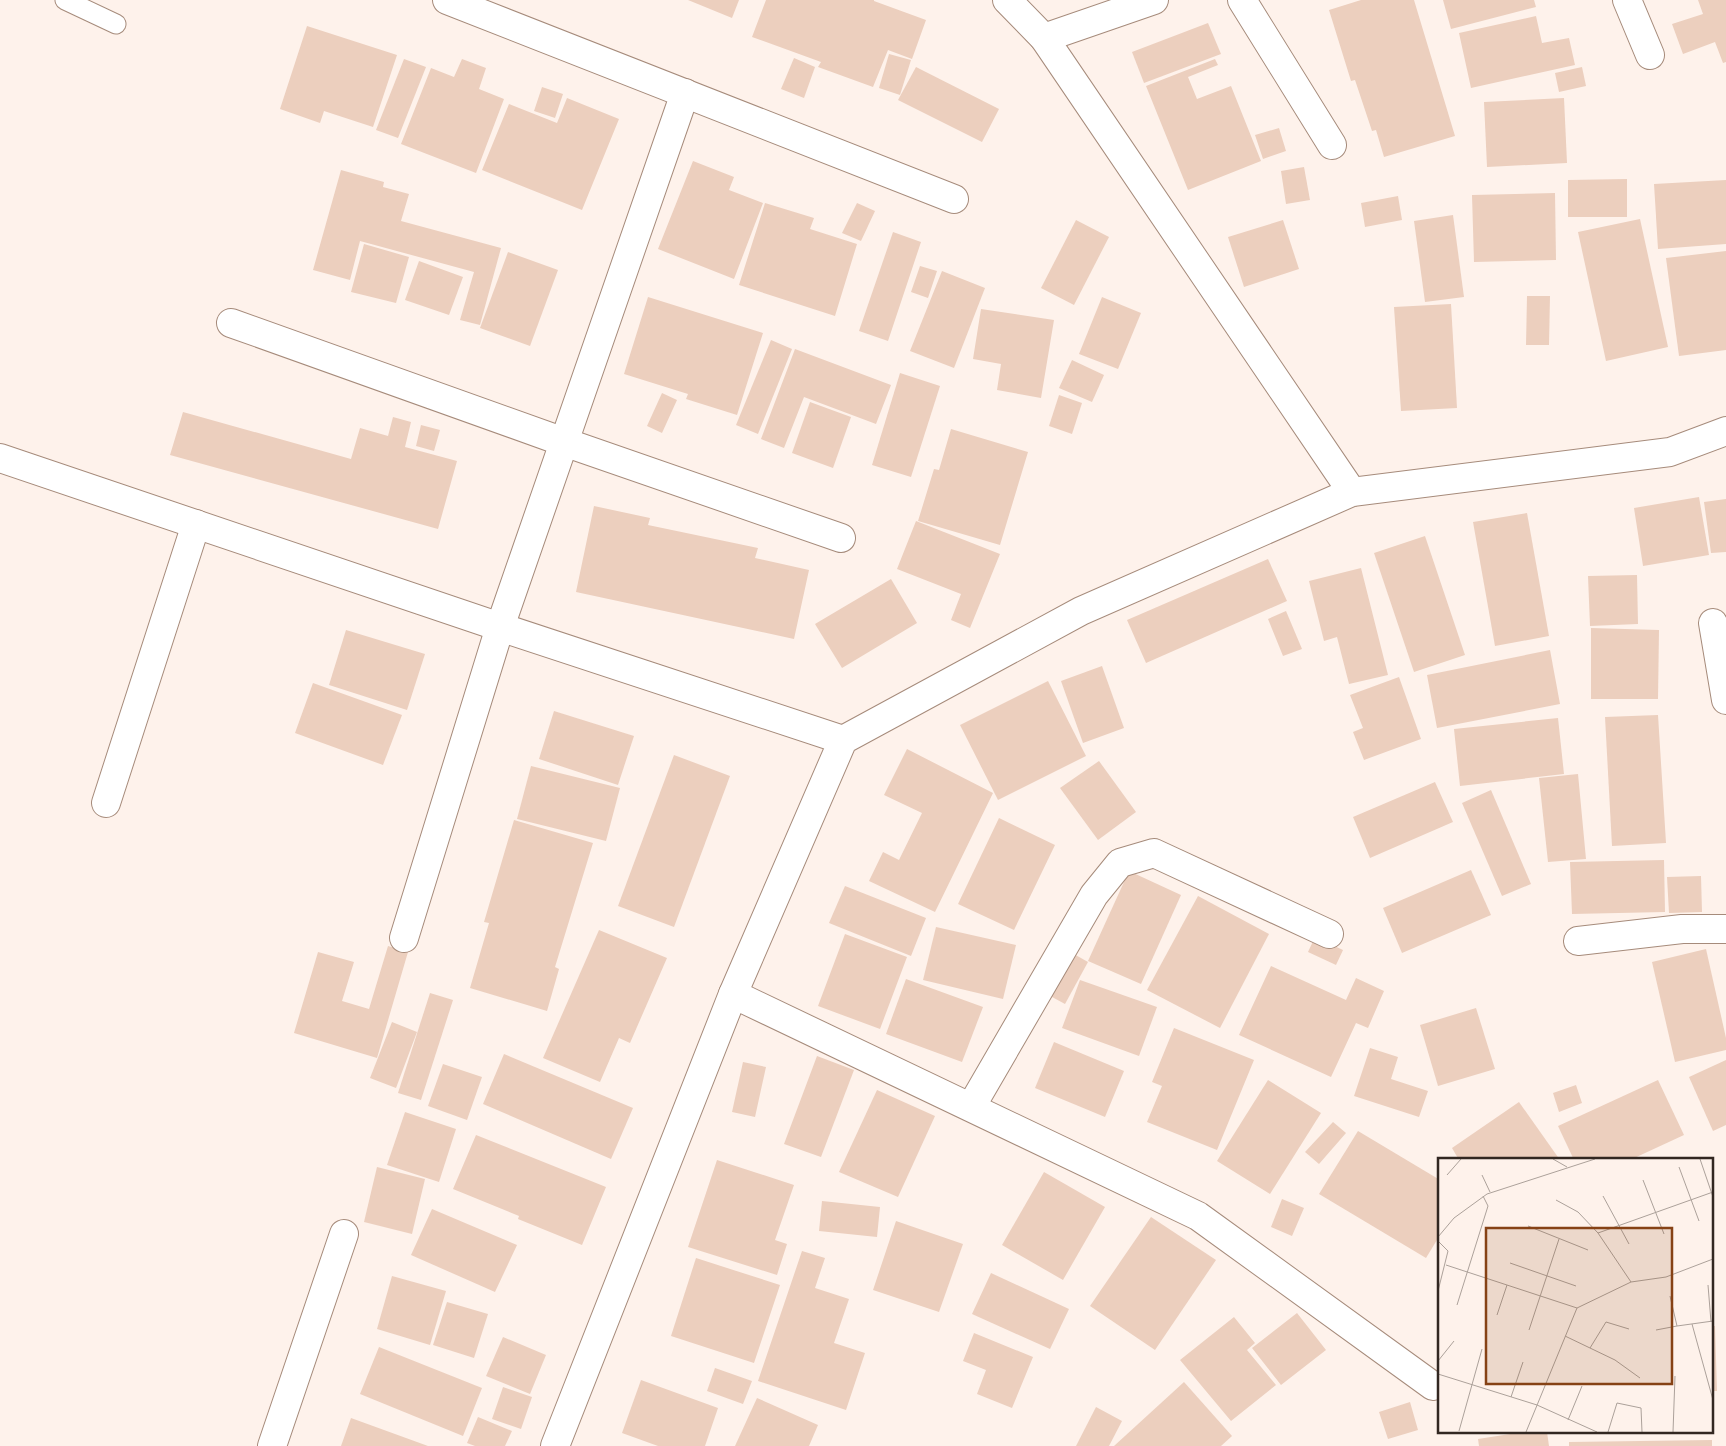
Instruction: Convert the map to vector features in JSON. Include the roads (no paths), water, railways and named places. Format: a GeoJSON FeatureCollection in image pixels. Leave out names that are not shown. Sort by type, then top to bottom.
{"type":"FeatureCollection","features":[{"type":"Feature","properties":{"kind":"street"},"geometry":{"type":"LineString","coordinates":[[447,0],[954,199]]}},
{"type":"Feature","properties":{"kind":"street"},"geometry":{"type":"LineString","coordinates":[[1007,0],[1044,38],[1352,492]]}},
{"type":"Feature","properties":{"kind":"street"},"geometry":{"type":"LineString","coordinates":[[1044,38],[1154,0]]}},
{"type":"Feature","properties":{"kind":"street"},"geometry":{"type":"LineString","coordinates":[[1242,0],[1332,145]]}},
{"type":"Feature","properties":{"kind":"street"},"geometry":{"type":"LineString","coordinates":[[1627,0],[1650,55]]}},
{"type":"Feature","properties":{"kind":"street"},"geometry":{"type":"LineString","coordinates":[[404,938],[500,627],[685,93]]}},
{"type":"Feature","properties":{"kind":"street"},"geometry":{"type":"LineString","coordinates":[[231,323],[564,442],[841,538]]}},
{"type":"Feature","properties":{"kind":"street"},"geometry":{"type":"LineString","coordinates":[[555,1446],[733,994],[844,740],[1081,611],[1352,492],[1670,452],[1726,431]]}},
{"type":"Feature","properties":{"kind":"street"},"geometry":{"type":"LineString","coordinates":[[0,458],[500,627],[844,740]]}},
{"type":"Feature","properties":{"kind":"street"},"geometry":{"type":"LineString","coordinates":[[106,803],[196,524]]}},
{"type":"Feature","properties":{"kind":"street"},"geometry":{"type":"LineString","coordinates":[[1713,623],[1726,700]]}},
{"type":"Feature","properties":{"kind":"street"},"geometry":{"type":"LineString","coordinates":[[971,1107],[1094,895],[1120,863],[1154,853],[1330,934]]}},
{"type":"Feature","properties":{"kind":"street"},"geometry":{"type":"LineString","coordinates":[[1578,941],[1682,929],[1726,929]]}},
{"type":"Feature","properties":{"kind":"street"},"geometry":{"type":"LineString","coordinates":[[733,994],[1198,1216],[1433,1386]]}},
{"type":"Feature","properties":{"kind":"street"},"geometry":{"type":"LineString","coordinates":[[272,1446],[344,1234]]}},
{"type":"Feature","properties":{"kind":"lane"},"geometry":{"type":"LineString","coordinates":[[65,0],[116,24]]}}]}
